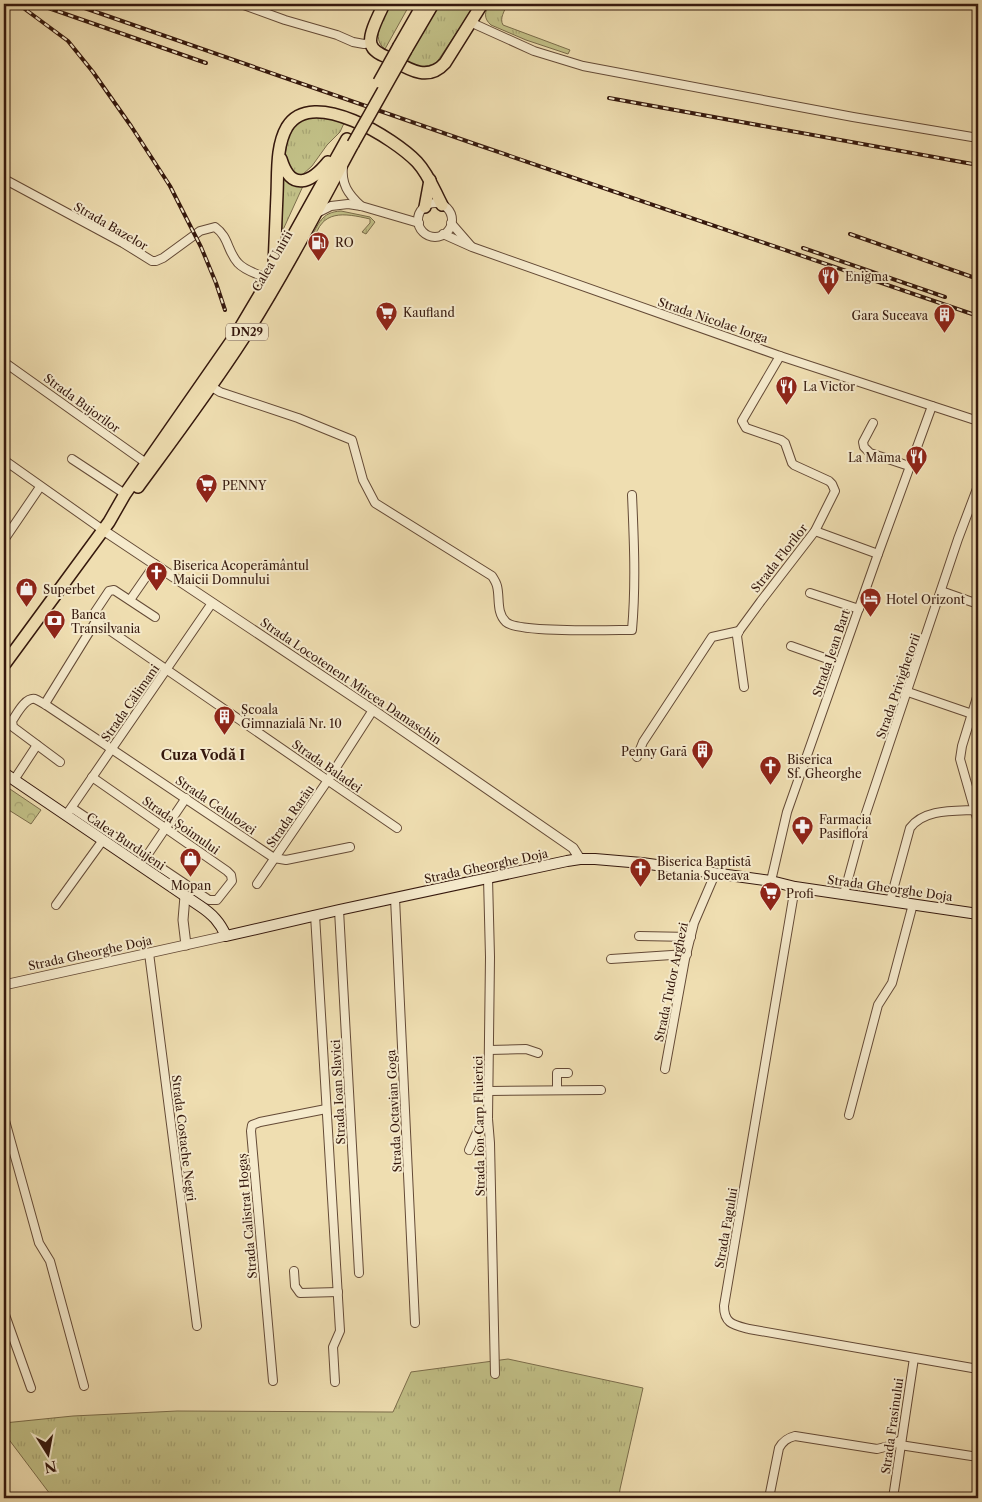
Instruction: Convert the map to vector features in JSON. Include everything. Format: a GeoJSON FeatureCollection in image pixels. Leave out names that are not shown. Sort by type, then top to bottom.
{"type":"FeatureCollection","features":[{"type":"Feature","properties":{"kind":"main road"},"geometry":{"type":"LineString","coordinates":[[384,4],[370,43],[373,49],[416,72],[437,70],[445,63],[482,4]]}},
{"type":"Feature","properties":{"kind":"main road","name":"Calea Unirii"},"geometry":{"type":"LineString","coordinates":[[403,48],[423,4]]}},
{"type":"Feature","properties":{"kind":"main road","name":"Calea Unirii"},"geometry":{"type":"LineString","coordinates":[[112,517],[128,502],[207,385],[403,48],[433,4]]}},
{"type":"Feature","properties":{"kind":"main road"},"geometry":{"type":"LineString","coordinates":[[272,275],[279,152],[284,133],[294,118],[309,112],[325,112],[338,115],[360,124],[396,144],[417,162],[430,180],[442,205]]}},
{"type":"Feature","properties":{"kind":"main road"},"geometry":{"type":"LineString","coordinates":[[279,152],[287,173],[291,178],[306,181],[315,176],[329,161],[340,159]]}},
{"type":"Feature","properties":{"kind":"main road","name":"Calea Unirii"},"geometry":{"type":"LineString","coordinates":[[5,662],[103,530],[146,463],[249,328],[315,214],[340,159]]}},
{"type":"Feature","properties":{"kind":"main road"},"geometry":{"type":"LineString","coordinates":[[422,210],[430,180]]}},
{"type":"Feature","properties":{"kind":"main road","name":"Calea Burdujeni"},"geometry":{"type":"LineString","coordinates":[[4,773],[69,811],[103,840],[210,913],[222,926],[226,936]]}},
{"type":"Feature","properties":{"kind":"main road","name":"Strada Gheorghe Doja"},"geometry":{"type":"LineString","coordinates":[[226,936],[315,915],[580,859],[622,860],[978,914]]}},
{"type":"Feature","properties":{"kind":"street"},"geometry":{"type":"LineString","coordinates":[[241,4],[354,42],[370,43]]}},
{"type":"Feature","properties":{"kind":"street"},"geometry":{"type":"LineString","coordinates":[[470,22],[534,51],[583,66],[853,117],[978,138]]}},
{"type":"Feature","properties":{"kind":"street"},"geometry":{"type":"LineString","coordinates":[[340,159],[343,182],[352,197],[361,206]]}},
{"type":"Feature","properties":{"kind":"street","name":"Strada Bazelor"},"geometry":{"type":"LineString","coordinates":[[4,179],[123,243],[152,262],[163,258],[200,230],[215,227],[223,232],[230,250],[240,265],[272,275]]}},
{"type":"Feature","properties":{"kind":"street","name":"Strada Nicolae Iorga"},"geometry":{"type":"LineString","coordinates":[[315,214],[339,204],[361,206],[385,214],[395,215],[418,223],[422,230],[433,237],[443,234],[472,247],[780,356],[978,421]]}},
{"type":"Feature","properties":{"kind":"street"},"geometry":{"type":"LineString","coordinates":[[395,215],[422,210],[433,204],[442,205],[448,210],[452,219],[450,228],[443,234]]}},
{"type":"Feature","properties":{"kind":"street"},"geometry":{"type":"LineString","coordinates":[[418,223],[422,210]]}},
{"type":"Feature","properties":{"kind":"street"},"geometry":{"type":"LineString","coordinates":[[451,223],[472,247]]}},
{"type":"Feature","properties":{"kind":"street","name":"Strada Florilor"},"geometry":{"type":"LineString","coordinates":[[739,631],[756,606],[816,531],[835,492],[832,484],[822,476],[794,465],[785,443],[746,428],[742,421],[780,356]]}},
{"type":"Feature","properties":{"kind":"street","name":"Strada Bujorilor"},"geometry":{"type":"LineString","coordinates":[[4,362],[146,463]]}},
{"type":"Feature","properties":{"kind":"street"},"geometry":{"type":"LineString","coordinates":[[207,385],[220,392],[298,418],[352,440],[363,480],[375,503],[492,576],[497,584],[499,610],[506,622],[513,626],[545,630],[632,630],[634,564],[632,495]]}},
{"type":"Feature","properties":{"kind":"street","name":"Strada Jean Bart"},"geometry":{"type":"LineString","coordinates":[[770,881],[786,812],[804,767],[858,609],[932,406]]}},
{"type":"Feature","properties":{"kind":"street"},"geometry":{"type":"LineString","coordinates":[[873,423],[863,442],[864,447],[870,453],[909,466]]}},
{"type":"Feature","properties":{"kind":"street"},"geometry":{"type":"LineString","coordinates":[[72,459],[125,494]]}},
{"type":"Feature","properties":{"kind":"street"},"geometry":{"type":"LineString","coordinates":[[4,460],[103,530]]}},
{"type":"Feature","properties":{"kind":"street","name":"Strada Privighetorii"},"geometry":{"type":"LineString","coordinates":[[844,894],[866,813],[958,539],[978,486]]}},
{"type":"Feature","properties":{"kind":"street"},"geometry":{"type":"LineString","coordinates":[[4,540],[40,487]]}},
{"type":"Feature","properties":{"kind":"street","name":"Strada Locotenent Mircea Damaschin"},"geometry":{"type":"LineString","coordinates":[[103,530],[373,710],[573,848],[580,859]]}},
{"type":"Feature","properties":{"kind":"street"},"geometry":{"type":"LineString","coordinates":[[816,531],[878,554]]}},
{"type":"Feature","properties":{"kind":"street"},"geometry":{"type":"LineString","coordinates":[[130,600],[155,564]]}},
{"type":"Feature","properties":{"kind":"street"},"geometry":{"type":"LineString","coordinates":[[60,762],[13,727],[12,721],[26,701],[30,699],[46,705],[46,702],[96,622],[95,612],[111,589],[155,617]]}},
{"type":"Feature","properties":{"kind":"street"},"geometry":{"type":"LineString","coordinates":[[941,591],[978,604]]}},
{"type":"Feature","properties":{"kind":"street"},"geometry":{"type":"LineString","coordinates":[[810,594],[858,609]]}},
{"type":"Feature","properties":{"kind":"street","name":"Strada Călimani"},"geometry":{"type":"LineString","coordinates":[[69,811],[212,603]]}},
{"type":"Feature","properties":{"kind":"street","name":"Strada Baladei"},"geometry":{"type":"LineString","coordinates":[[96,622],[397,828]]}},
{"type":"Feature","properties":{"kind":"street"},"geometry":{"type":"LineString","coordinates":[[739,631],[737,636],[744,686]]}},
{"type":"Feature","properties":{"kind":"street"},"geometry":{"type":"LineString","coordinates":[[637,756],[643,742],[712,637],[739,631]]}},
{"type":"Feature","properties":{"kind":"street"},"geometry":{"type":"LineString","coordinates":[[791,646],[839,663]]}},
{"type":"Feature","properties":{"kind":"street"},"geometry":{"type":"LineString","coordinates":[[908,692],[975,715]]}},
{"type":"Feature","properties":{"kind":"street"},"geometry":{"type":"LineString","coordinates":[[978,694],[975,715],[962,746],[960,759],[978,822]]}},
{"type":"Feature","properties":{"kind":"street","name":"Strada Celulozei"},"geometry":{"type":"LineString","coordinates":[[46,705],[274,858]]}},
{"type":"Feature","properties":{"kind":"street","name":"Strada Rarău"},"geometry":{"type":"LineString","coordinates":[[258,884],[373,710]]}},
{"type":"Feature","properties":{"kind":"street"},"geometry":{"type":"LineString","coordinates":[[14,780],[37,746]]}},
{"type":"Feature","properties":{"kind":"street","name":"Strada Șoimului"},"geometry":{"type":"LineString","coordinates":[[92,777],[231,874],[232,881],[217,900],[209,900],[146,857]]}},
{"type":"Feature","properties":{"kind":"street"},"geometry":{"type":"LineString","coordinates":[[69,811],[146,857],[186,798]]}},
{"type":"Feature","properties":{"kind":"street"},"geometry":{"type":"LineString","coordinates":[[890,901],[910,828],[914,822],[938,812],[975,810]]}},
{"type":"Feature","properties":{"kind":"street"},"geometry":{"type":"LineString","coordinates":[[56,905],[103,840]]}},
{"type":"Feature","properties":{"kind":"street","name":"Strada Rarău"},"geometry":{"type":"LineString","coordinates":[[274,858],[286,860],[350,847]]}},
{"type":"Feature","properties":{"kind":"street","name":"Strada Tudor Arghezi"},"geometry":{"type":"LineString","coordinates":[[665,1069],[694,924],[715,874]]}},
{"type":"Feature","properties":{"kind":"street","name":"Strada Ion Carp Fluierici"},"geometry":{"type":"LineString","coordinates":[[488,878],[490,957],[488,1119],[495,1374]]}},
{"type":"Feature","properties":{"kind":"street","name":"Strada Fagului"},"geometry":{"type":"LineString","coordinates":[[795,887],[724,1306],[724,1316],[728,1322],[749,1329],[978,1369]]}},
{"type":"Feature","properties":{"kind":"street"},"geometry":{"type":"LineString","coordinates":[[184,896],[183,920],[186,945]]}},
{"type":"Feature","properties":{"kind":"street","name":"Strada Octavian Goga"},"geometry":{"type":"LineString","coordinates":[[395,898],[415,1323]]}},
{"type":"Feature","properties":{"kind":"street"},"geometry":{"type":"LineString","coordinates":[[849,1115],[878,1006],[892,983],[913,904]]}},
{"type":"Feature","properties":{"kind":"street","name":"Strada Ioan Slavici"},"geometry":{"type":"LineString","coordinates":[[339,910],[359,1273]]}},
{"type":"Feature","properties":{"kind":"street"},"geometry":{"type":"LineString","coordinates":[[315,915],[340,1331],[333,1347],[335,1382]]}},
{"type":"Feature","properties":{"kind":"street","name":"Strada Gheorghe Doja"},"geometry":{"type":"LineString","coordinates":[[4,985],[226,936]]}},
{"type":"Feature","properties":{"kind":"street"},"geometry":{"type":"LineString","coordinates":[[639,936],[691,938]]}},
{"type":"Feature","properties":{"kind":"street","name":"Strada Costache Negri"},"geometry":{"type":"LineString","coordinates":[[149,953],[197,1326]]}},
{"type":"Feature","properties":{"kind":"street"},"geometry":{"type":"LineString","coordinates":[[611,959],[687,954]]}},
{"type":"Feature","properties":{"kind":"street"},"geometry":{"type":"LineString","coordinates":[[489,1050],[526,1049],[538,1053]]}},
{"type":"Feature","properties":{"kind":"street"},"geometry":{"type":"LineString","coordinates":[[557,1090],[557,1073],[568,1073]]}},
{"type":"Feature","properties":{"kind":"street"},"geometry":{"type":"LineString","coordinates":[[489,1091],[601,1090]]}},
{"type":"Feature","properties":{"kind":"street","name":"Strada Calistrat Hogaș"},"geometry":{"type":"LineString","coordinates":[[273,1381],[250,1130],[252,1125],[260,1122],[326,1109]]}},
{"type":"Feature","properties":{"kind":"street"},"geometry":{"type":"LineString","coordinates":[[4,1117],[39,1243],[50,1261],[84,1386]]}},
{"type":"Feature","properties":{"kind":"street"},"geometry":{"type":"LineString","coordinates":[[469,1150],[478,1130],[488,1119]]}},
{"type":"Feature","properties":{"kind":"street"},"geometry":{"type":"LineString","coordinates":[[294,1272],[296,1286],[300,1293],[338,1292]]}},
{"type":"Feature","properties":{"kind":"street"},"geometry":{"type":"LineString","coordinates":[[4,1312],[31,1388]]}},
{"type":"Feature","properties":{"kind":"street","name":"Strada Frasinului"},"geometry":{"type":"LineString","coordinates":[[893,1498],[914,1358]]}},
{"type":"Feature","properties":{"kind":"street"},"geometry":{"type":"LineString","coordinates":[[769,1498],[779,1448],[788,1438],[795,1436],[877,1449],[900,1443],[978,1457]]}},
{"type":"Feature","properties":{"kind":"green space"},"geometry":{"type":"Polygon","coordinates":[[[389,4],[410,4],[385,49],[381,44],[378,34],[389,4]]]}},
{"type":"Feature","properties":{"kind":"green space"},"geometry":{"type":"Polygon","coordinates":[[[437,4],[465,4],[473,8],[437,62],[424,66],[404,63],[437,4]]]}},
{"type":"Feature","properties":{"kind":"green space"},"geometry":{"type":"Polygon","coordinates":[[[489,4],[507,4],[502,17],[503,25],[570,50],[568,54],[526,40],[491,25],[486,15],[489,4]]]}},
{"type":"Feature","properties":{"kind":"green space"},"geometry":{"type":"Polygon","coordinates":[[[311,117],[345,121],[340,132],[327,145],[312,166],[302,175],[298,176],[286,166],[287,140],[296,125],[311,117]]]}},
{"type":"Feature","properties":{"kind":"green space"},"geometry":{"type":"Polygon","coordinates":[[[281,171],[303,186],[282,232],[281,171]]]}},
{"type":"Feature","properties":{"kind":"green space"},"geometry":{"type":"Polygon","coordinates":[[[341,211],[370,217],[375,222],[366,234],[362,232],[370,223],[370,219],[351,215],[335,216],[328,218],[322,223],[314,241],[310,239],[325,216],[341,211]]]}},
{"type":"Feature","properties":{"kind":"green space"},"geometry":{"type":"Polygon","coordinates":[[[4,785],[41,810],[31,824],[4,807],[4,785]]]}},
{"type":"Feature","properties":{"kind":"green space"},"geometry":{"type":"Polygon","coordinates":[[[508,1359],[643,1388],[619,1498],[53,1498],[4,1433],[4,1423],[73,1416],[177,1411],[393,1412],[411,1372],[508,1359]]]}},
{"type":"Feature","properties":{"kind":"railway"},"geometry":{"type":"LineString","coordinates":[[18,4],[68,41],[93,72],[131,126],[170,186],[201,247],[225,310]]}},
{"type":"Feature","properties":{"kind":"railway"},"geometry":{"type":"LineString","coordinates":[[37,4],[206,63]]}},
{"type":"Feature","properties":{"kind":"railway"},"geometry":{"type":"LineString","coordinates":[[73,4],[978,316]]}},
{"type":"Feature","properties":{"kind":"railway"},"geometry":{"type":"LineString","coordinates":[[609,98],[978,165]]}},
{"type":"Feature","properties":{"kind":"railway"},"geometry":{"type":"LineString","coordinates":[[850,234],[978,279]]}},
{"type":"Feature","properties":{"kind":"railway"},"geometry":{"type":"LineString","coordinates":[[803,248],[945,297]]}},
{"type":"Feature","properties":{"kind":"place","name":"RO"},"geometry":{"type":"Point","coordinates":[319,261]}},
{"type":"Feature","properties":{"kind":"place","name":"Enigma"},"geometry":{"type":"Point","coordinates":[829,295]}},
{"type":"Feature","properties":{"kind":"place","name":"Kaufland"},"geometry":{"type":"Point","coordinates":[387,331]}},
{"type":"Feature","properties":{"kind":"place","name":"Gara Suceava"},"geometry":{"type":"Point","coordinates":[944,334]}},
{"type":"Feature","properties":{"kind":"place","name":"La Victor"},"geometry":{"type":"Point","coordinates":[787,405]}},
{"type":"Feature","properties":{"kind":"place","name":"La Mama"},"geometry":{"type":"Point","coordinates":[917,476]}},
{"type":"Feature","properties":{"kind":"place","name":"PENNY"},"geometry":{"type":"Point","coordinates":[206,504]}},
{"type":"Feature","properties":{"kind":"place","name":"Biserica Acoperământul Maicii Domnului"},"geometry":{"type":"Point","coordinates":[157,591]}},
{"type":"Feature","properties":{"kind":"place","name":"Superbet"},"geometry":{"type":"Point","coordinates":[27,608]}},
{"type":"Feature","properties":{"kind":"place","name":"Hotel Orizont"},"geometry":{"type":"Point","coordinates":[870,618]}},
{"type":"Feature","properties":{"kind":"place","name":"Banca Transilvania"},"geometry":{"type":"Point","coordinates":[55,640]}},
{"type":"Feature","properties":{"kind":"place","name":"Școala Gimnazială Nr. 10"},"geometry":{"type":"Point","coordinates":[225,735]}},
{"type":"Feature","properties":{"kind":"place","name":"Penny Gară"},"geometry":{"type":"Point","coordinates":[703,770]}},
{"type":"Feature","properties":{"kind":"place","name":"Biserica Sf. Gheorghe"},"geometry":{"type":"Point","coordinates":[771,785]}},
{"type":"Feature","properties":{"kind":"place","name":"Farmacia Pasiflora"},"geometry":{"type":"Point","coordinates":[803,845]}},
{"type":"Feature","properties":{"kind":"place","name":"Mopan"},"geometry":{"type":"Point","coordinates":[191,877]}},
{"type":"Feature","properties":{"kind":"place","name":"Biserica Baptistă Betania Suceava"},"geometry":{"type":"Point","coordinates":[641,887]}},
{"type":"Feature","properties":{"kind":"place","name":"Profi"},"geometry":{"type":"Point","coordinates":[770,912]}},
{"type":"Feature","properties":{"kind":"district","name":"Cuza Vodă I"},"geometry":{"type":"Point","coordinates":[203,755]}}]}
